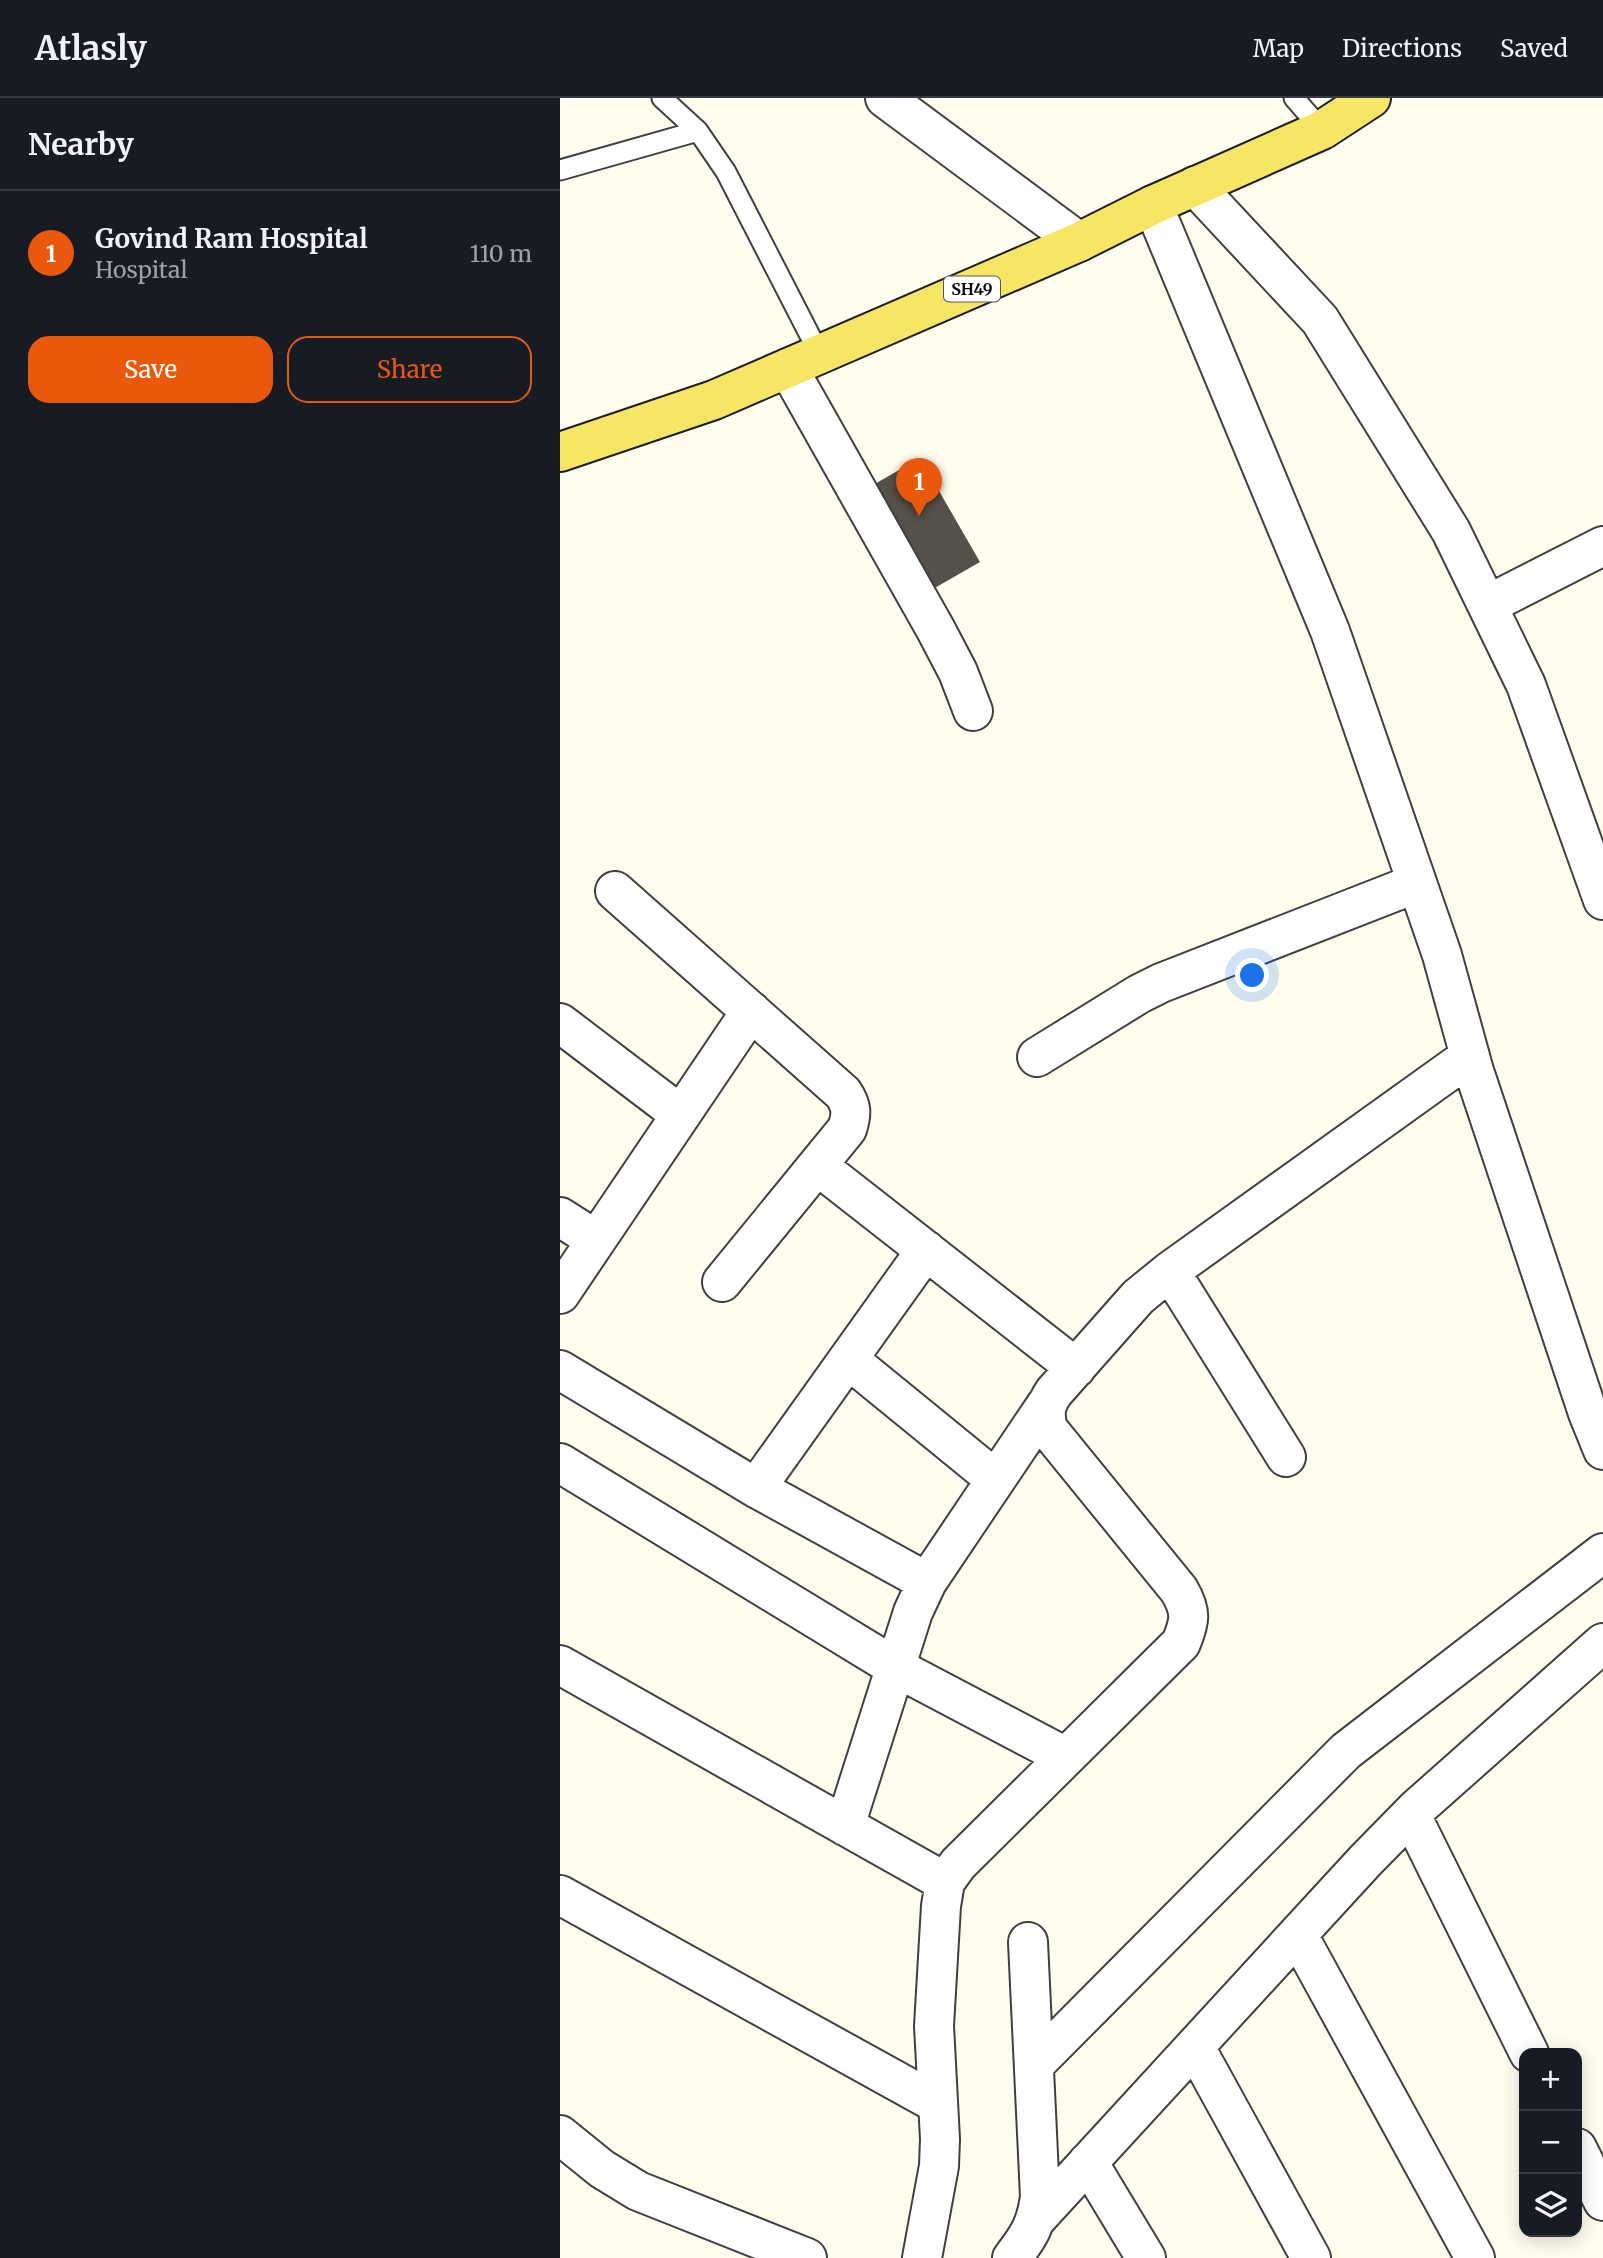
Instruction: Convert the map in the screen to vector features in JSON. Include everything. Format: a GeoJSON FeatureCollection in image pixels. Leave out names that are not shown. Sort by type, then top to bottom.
{"type":"FeatureCollection","features":[{"type":"Feature","properties":{"kind":"main road","name":"SH49"},"geometry":{"type":"LineString","coordinates":[[560,452],[714,400],[1079,242],[1153,205],[1322,130],[1371,98]]}},
{"type":"Feature","properties":{"kind":"street"},"geometry":{"type":"LineString","coordinates":[[885,98],[1079,242]]}},
{"type":"Feature","properties":{"kind":"street"},"geometry":{"type":"LineString","coordinates":[[1195,186],[1320,320],[1451,531],[1527,685],[1603,900]]}},
{"type":"Feature","properties":{"kind":"street"},"geometry":{"type":"LineString","coordinates":[[1153,205],[1330,632],[1442,955],[1470,1056],[1588,1413],[1603,1450]]}},
{"type":"Feature","properties":{"kind":"street"},"geometry":{"type":"LineString","coordinates":[[804,361],[958,672],[973,711]]}},
{"type":"Feature","properties":{"kind":"street"},"geometry":{"type":"LineString","coordinates":[[1488,605],[1603,546]]}},
{"type":"Feature","properties":{"kind":"street"},"geometry":{"type":"LineString","coordinates":[[1037,1057],[1161,983],[1417,883]]}},
{"type":"Feature","properties":{"kind":"street"},"geometry":{"type":"LineString","coordinates":[[615,891],[843,1093],[849,1103],[852,1115],[847,1129],[722,1282]]}},
{"type":"Feature","properties":{"kind":"street"},"geometry":{"type":"LineString","coordinates":[[560,1294],[751,1011]]}},
{"type":"Feature","properties":{"kind":"street"},"geometry":{"type":"LineString","coordinates":[[560,1023],[681,1115]]}},
{"type":"Feature","properties":{"kind":"street"},"geometry":{"type":"LineString","coordinates":[[845,1826],[913,1612],[927,1582],[1046,1405],[1076,1368],[1138,1297],[1170,1270],[1470,1056]]}},
{"type":"Feature","properties":{"kind":"street"},"geometry":{"type":"LineString","coordinates":[[818,1166],[1076,1368]]}},
{"type":"Feature","properties":{"kind":"street"},"geometry":{"type":"LineString","coordinates":[[560,1217],[596,1240]]}},
{"type":"Feature","properties":{"kind":"street"},"geometry":{"type":"LineString","coordinates":[[756,1488],[926,1250]]}},
{"type":"Feature","properties":{"kind":"street"},"geometry":{"type":"LineString","coordinates":[[1170,1270],[1286,1457]]}},
{"type":"Feature","properties":{"kind":"street"},"geometry":{"type":"LineString","coordinates":[[848,1359],[995,1479]]}},
{"type":"Feature","properties":{"kind":"street"},"geometry":{"type":"LineString","coordinates":[[560,1370],[756,1488],[927,1582]]}},
{"type":"Feature","properties":{"kind":"street"},"geometry":{"type":"LineString","coordinates":[[922,2258],[939,2166],[934,2026],[941,1906],[945,1882],[958,1864],[1181,1643],[1189,1622],[1187,1603],[1179,1590],[1048,1429],[1046,1405]]}},
{"type":"Feature","properties":{"kind":"street"},"geometry":{"type":"LineString","coordinates":[[560,1463],[895,1667],[1066,1757]]}},
{"type":"Feature","properties":{"kind":"street"},"geometry":{"type":"LineString","coordinates":[[1034,2065],[1346,1751],[1603,1553]]}},
{"type":"Feature","properties":{"kind":"street"},"geometry":{"type":"LineString","coordinates":[[1012,2258],[1026,2240],[1037,2218],[1410,1815],[1603,1643]]}},
{"type":"Feature","properties":{"kind":"street"},"geometry":{"type":"LineString","coordinates":[[560,1665],[945,1882]]}},
{"type":"Feature","properties":{"kind":"street"},"geometry":{"type":"LineString","coordinates":[[1410,1815],[1526,2048]]}},
{"type":"Feature","properties":{"kind":"street"},"geometry":{"type":"LineString","coordinates":[[560,1895],[937,2104]]}},
{"type":"Feature","properties":{"kind":"street"},"geometry":{"type":"LineString","coordinates":[[1298,1935],[1475,2258]]}},
{"type":"Feature","properties":{"kind":"street"},"geometry":{"type":"LineString","coordinates":[[1028,1942],[1040,2197],[1037,2218]]}},
{"type":"Feature","properties":{"kind":"street"},"geometry":{"type":"LineString","coordinates":[[1195,2047],[1311,2258]]}},
{"type":"Feature","properties":{"kind":"street"},"geometry":{"type":"LineString","coordinates":[[560,2135],[603,2169],[638,2191],[807,2258]]}},
{"type":"Feature","properties":{"kind":"street"},"geometry":{"type":"LineString","coordinates":[[1582,2158],[1603,2201]]}},
{"type":"Feature","properties":{"kind":"street"},"geometry":{"type":"LineString","coordinates":[[1088,2162],[1146,2258]]}},
{"type":"Feature","properties":{"kind":"lane"},"geometry":{"type":"LineString","coordinates":[[662,98],[698,131],[726,172],[804,361]]}},
{"type":"Feature","properties":{"kind":"lane"},"geometry":{"type":"LineString","coordinates":[[1294,98],[1322,130]]}},
{"type":"Feature","properties":{"kind":"lane"},"geometry":{"type":"LineString","coordinates":[[560,170],[698,131]]}},
{"type":"Feature","properties":{"kind":"building"},"geometry":{"type":"Polygon","coordinates":[[[920,458],[980,562],[926,593],[866,489],[920,458]]]}},
{"type":"Feature","properties":{"kind":"place","name":"Govind Ram Hospital"},"geometry":{"type":"Point","coordinates":[919,516]}}]}
